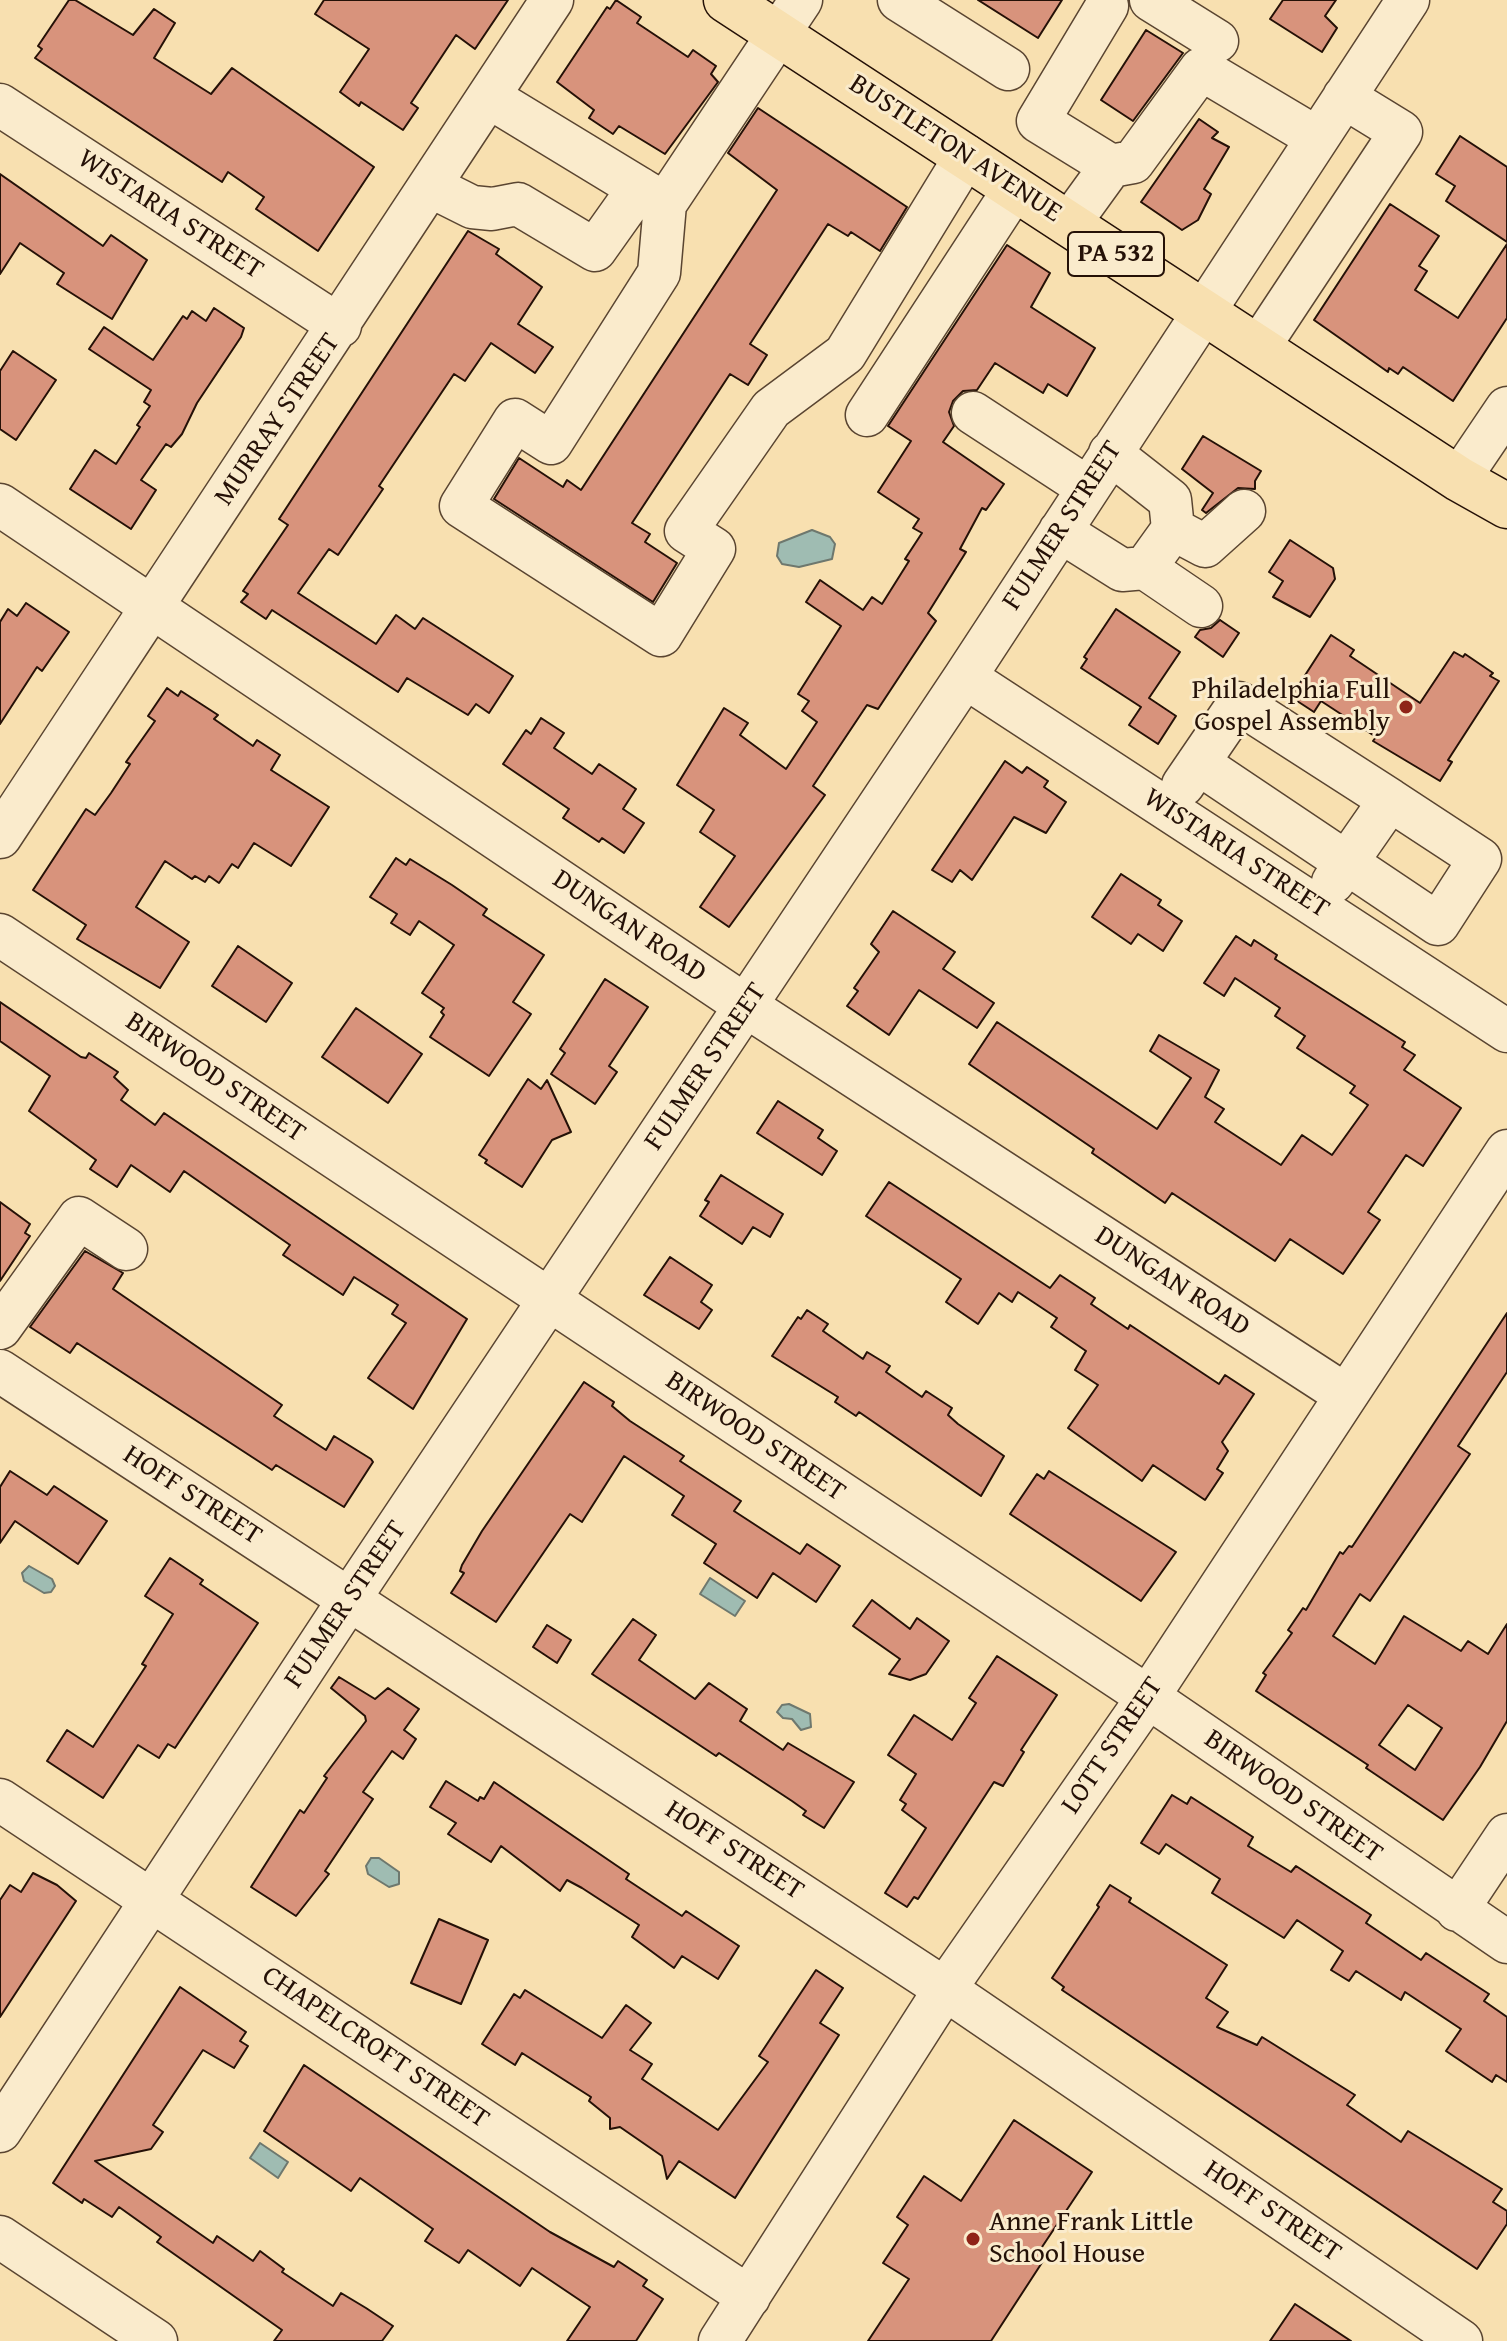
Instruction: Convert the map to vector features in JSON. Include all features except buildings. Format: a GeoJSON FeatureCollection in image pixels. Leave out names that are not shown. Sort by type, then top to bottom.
{"type":"FeatureCollection","features":[{"type":"Feature","properties":{"kind":"main road","name":"BUSTLETON AVENUE"},"geometry":{"type":"LineString","coordinates":[[734,2],[790,16],[966,156],[1459,479],[1507,506]]}},
{"type":"Feature","properties":{"kind":"street","name":"MURRAY STREET"},"geometry":{"type":"LineString","coordinates":[[0,837],[340,326],[552,0]]}},
{"type":"Feature","properties":{"kind":"street"},"geometry":{"type":"LineString","coordinates":[[899,0],[1008,69]]}},
{"type":"Feature","properties":{"kind":"street"},"geometry":{"type":"LineString","coordinates":[[1151,0],[1217,41]]}},
{"type":"Feature","properties":{"kind":"street","name":"FULMER STREET"},"geometry":{"type":"LineString","coordinates":[[0,2131],[350,1598],[965,677],[1408,0]]}},
{"type":"Feature","properties":{"kind":"street"},"geometry":{"type":"LineString","coordinates":[[1107,6],[1038,121],[1111,166],[1133,162],[1201,69],[1317,138]]}},
{"type":"Feature","properties":{"kind":"street"},"geometry":{"type":"LineString","coordinates":[[430,186],[472,207],[492,209],[518,204],[595,250],[652,196],[790,16]]}},
{"type":"Feature","properties":{"kind":"street"},"geometry":{"type":"LineString","coordinates":[[489,97],[652,196]]}},
{"type":"Feature","properties":{"kind":"street"},"geometry":{"type":"LineString","coordinates":[[1258,348],[1401,132],[1344,97]]}},
{"type":"Feature","properties":{"kind":"street","name":"WISTARIA STREET"},"geometry":{"type":"LineString","coordinates":[[0,105],[340,326]]}},
{"type":"Feature","properties":{"kind":"street"},"geometry":{"type":"LineString","coordinates":[[652,196],[659,273],[551,443],[515,420],[461,506],[661,635],[714,549],[686,531],[771,409],[845,354],[966,156]]}},
{"type":"Feature","properties":{"kind":"street"},"geometry":{"type":"LineString","coordinates":[[1069,224],[1111,166]]}},
{"type":"Feature","properties":{"kind":"street"},"geometry":{"type":"LineString","coordinates":[[867,415],[1015,188]]}},
{"type":"Feature","properties":{"kind":"street"},"geometry":{"type":"LineString","coordinates":[[1258,227],[1317,258]]}},
{"type":"Feature","properties":{"kind":"street"},"geometry":{"type":"LineString","coordinates":[[1459,479],[1507,408]]}},
{"type":"Feature","properties":{"kind":"street"},"geometry":{"type":"LineString","coordinates":[[973,413],[1088,488]]}},
{"type":"Feature","properties":{"kind":"street"},"geometry":{"type":"LineString","coordinates":[[1110,453],[1170,500],[1173,529],[1145,568]]}},
{"type":"Feature","properties":{"kind":"street","name":"DUNGAN ROAD"},"geometry":{"type":"LineString","coordinates":[[0,505],[746,1006],[1344,1394]]}},
{"type":"Feature","properties":{"kind":"street"},"geometry":{"type":"LineString","coordinates":[[1173,529],[1205,546],[1244,511]]}},
{"type":"Feature","properties":{"kind":"street"},"geometry":{"type":"LineString","coordinates":[[1060,531],[1122,570],[1145,568],[1201,606]]}},
{"type":"Feature","properties":{"kind":"street","name":"WISTARIA STREET"},"geometry":{"type":"LineString","coordinates":[[965,677],[1507,1031]]}},
{"type":"Feature","properties":{"kind":"street"},"geometry":{"type":"LineString","coordinates":[[1166,809],[1239,703],[1480,859],[1438,924],[1348,860],[1198,763]]}},
{"type":"Feature","properties":{"kind":"street"},"geometry":{"type":"LineString","coordinates":[[1316,906],[1390,800]]}},
{"type":"Feature","properties":{"kind":"street","name":"BIRWOOD STREET"},"geometry":{"type":"LineString","coordinates":[[0,935],[1148,1697],[1507,1942]]}},
{"type":"Feature","properties":{"kind":"street","name":"LOTT STREET"},"geometry":{"type":"LineString","coordinates":[[720,2341],[945,1989],[1148,1697],[1344,1394],[1507,1151]]}},
{"type":"Feature","properties":{"kind":"street"},"geometry":{"type":"LineString","coordinates":[[0,1328],[79,1218],[126,1249]]}},
{"type":"Feature","properties":{"kind":"street","name":"HOFF STREET"},"geometry":{"type":"LineString","coordinates":[[0,1371],[945,1989],[1461,2341]]}},
{"type":"Feature","properties":{"kind":"street","name":"CHAPELCROFT STREET"},"geometry":{"type":"LineString","coordinates":[[0,1800],[749,2297]]}},
{"type":"Feature","properties":{"kind":"street"},"geometry":{"type":"LineString","coordinates":[[1457,1910],[1507,1835]]}},
{"type":"Feature","properties":{"kind":"street"},"geometry":{"type":"LineString","coordinates":[[0,2237],[156,2341]]}},
{"type":"Feature","properties":{"kind":"water"},"geometry":{"type":"Polygon","coordinates":[[[812,530],[830,537],[835,544],[832,559],[799,567],[782,564],[777,556],[779,543],[812,530]]]}},
{"type":"Feature","properties":{"kind":"water"},"geometry":{"type":"Polygon","coordinates":[[[29,1566],[52,1579],[55,1586],[51,1592],[44,1593],[24,1581],[22,1573],[29,1566]]]}},
{"type":"Feature","properties":{"kind":"water"},"geometry":{"type":"Polygon","coordinates":[[[710,1578],[745,1601],[735,1616],[700,1594],[710,1578]]]}},
{"type":"Feature","properties":{"kind":"water"},"geometry":{"type":"Polygon","coordinates":[[[789,1704],[810,1714],[811,1727],[801,1730],[792,1719],[783,1718],[777,1712],[782,1705],[789,1704]]]}},
{"type":"Feature","properties":{"kind":"water"},"geometry":{"type":"Polygon","coordinates":[[[371,1858],[379,1858],[399,1872],[399,1884],[389,1887],[368,1874],[366,1866],[371,1858]]]}},
{"type":"Feature","properties":{"kind":"water"},"geometry":{"type":"Polygon","coordinates":[[[260,2143],[288,2162],[278,2178],[250,2158],[260,2143]]]}},
{"type":"Feature","properties":{"kind":"place","name":"Philadelphia Full Gospel Assembly"},"geometry":{"type":"Point","coordinates":[1406,707]}},
{"type":"Feature","properties":{"kind":"place","name":"Anne Frank Little School House"},"geometry":{"type":"Point","coordinates":[973,2239]}}]}
